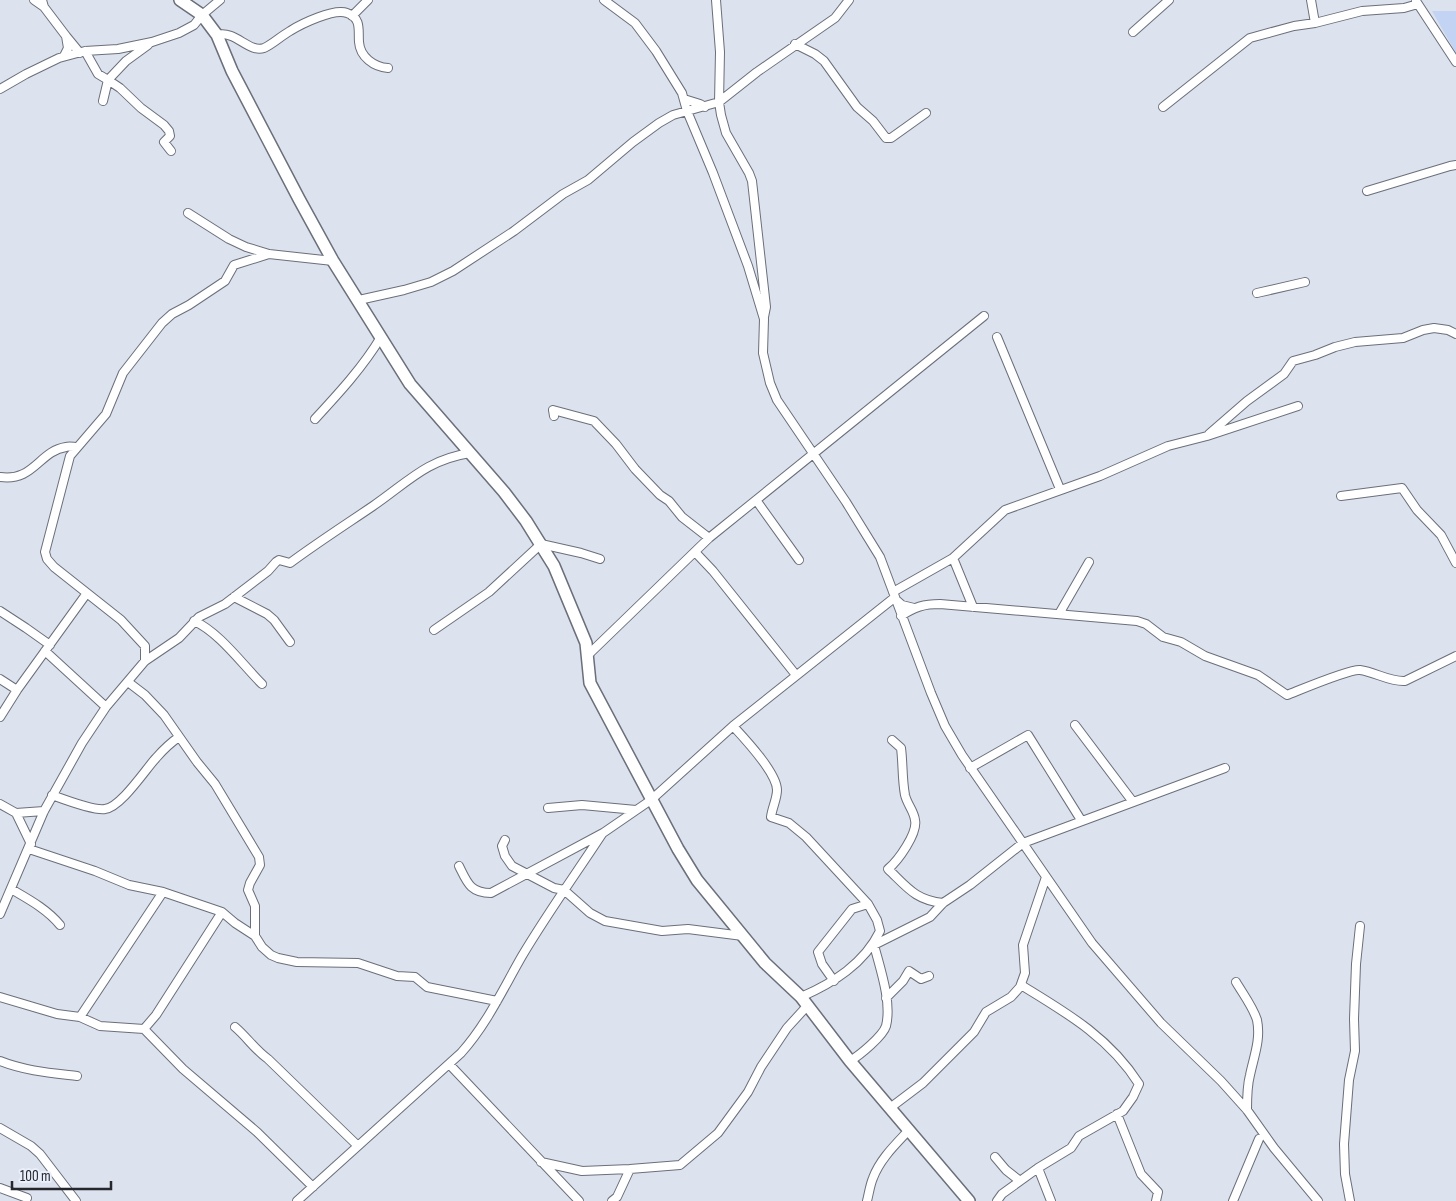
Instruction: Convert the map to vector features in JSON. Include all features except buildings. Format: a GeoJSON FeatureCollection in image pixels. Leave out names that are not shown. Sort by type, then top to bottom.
{"type":"FeatureCollection","features":[{"type":"Feature","properties":{"kind":"main road"},"geometry":{"type":"LineString","coordinates":[[180,0],[202,15],[217,35],[232,71],[333,260],[410,384],[504,492],[540,544],[562,583],[586,643],[590,683],[651,800],[697,880],[766,963],[804,1001],[850,1061],[969,1201]]}},
{"type":"Feature","properties":{"kind":"street"},"geometry":{"type":"LineString","coordinates":[[34,0],[43,4],[66,36],[82,52],[98,74],[104,97],[108,80],[126,61],[152,42]]}},
{"type":"Feature","properties":{"kind":"street"},"geometry":{"type":"LineString","coordinates":[[0,89],[64,56],[82,52],[118,49],[152,42],[179,33],[194,26],[202,15],[220,0]]}},
{"type":"Feature","properties":{"kind":"street"},"geometry":{"type":"LineString","coordinates":[[352,16],[368,0]]}},
{"type":"Feature","properties":{"kind":"street"},"geometry":{"type":"LineString","coordinates":[[604,0],[635,23],[644,34],[673,78],[684,99],[748,266],[764,319]]}},
{"type":"Feature","properties":{"kind":"street"},"geometry":{"type":"LineString","coordinates":[[716,0],[720,52],[719,102],[726,133],[752,181],[766,307],[763,353],[770,383],[778,400],[812,454],[846,502],[880,558],[930,693],[945,726],[970,768],[1092,943],[1142,1002],[1247,1110],[1274,1148],[1318,1201]]}},
{"type":"Feature","properties":{"kind":"street"},"geometry":{"type":"LineString","coordinates":[[358,300],[431,282],[453,271],[514,231],[563,194],[588,180],[659,123],[673,115],[719,102],[795,44],[835,18],[849,0]]}},
{"type":"Feature","properties":{"kind":"street"},"geometry":{"type":"LineString","coordinates":[[1133,32],[1169,0]]}},
{"type":"Feature","properties":{"kind":"street"},"geometry":{"type":"LineString","coordinates":[[1311,0],[1315,23]]}},
{"type":"Feature","properties":{"kind":"street"},"geometry":{"type":"LineString","coordinates":[[1163,107],[1250,38],[1362,11],[1404,8],[1416,2],[1456,62]]}},
{"type":"Feature","properties":{"kind":"street"},"geometry":{"type":"LineString","coordinates":[[217,35],[229,34],[256,49],[264,48],[292,30],[321,17],[335,13],[347,13],[359,23],[361,51],[374,65],[379,68],[388,68]]}},
{"type":"Feature","properties":{"kind":"street"},"geometry":{"type":"LineString","coordinates":[[64,56],[68,48],[66,36]]}},
{"type":"Feature","properties":{"kind":"street"},"geometry":{"type":"LineString","coordinates":[[795,44],[815,54],[824,62],[857,107],[886,138],[891,138],[926,113]]}},
{"type":"Feature","properties":{"kind":"street"},"geometry":{"type":"LineString","coordinates":[[117,86],[116,76],[119,69]]}},
{"type":"Feature","properties":{"kind":"street"},"geometry":{"type":"LineString","coordinates":[[98,74],[117,86],[141,108],[164,125],[169,131],[170,136],[164,142],[171,151]]}},
{"type":"Feature","properties":{"kind":"street"},"geometry":{"type":"LineString","coordinates":[[684,99],[705,107]]}},
{"type":"Feature","properties":{"kind":"street"},"geometry":{"type":"LineString","coordinates":[[1367,191],[1456,165]]}},
{"type":"Feature","properties":{"kind":"street"},"geometry":{"type":"LineString","coordinates":[[188,214],[246,247],[269,254],[333,260]]}},
{"type":"Feature","properties":{"kind":"street"},"geometry":{"type":"LineString","coordinates":[[157,653],[145,646],[122,620],[54,567],[47,559],[45,552],[70,456],[106,414],[124,373],[162,323],[172,314],[225,281],[234,265],[269,254]]}},
{"type":"Feature","properties":{"kind":"street"},"geometry":{"type":"LineString","coordinates":[[1257,293],[1305,282]]}},
{"type":"Feature","properties":{"kind":"street"},"geometry":{"type":"LineString","coordinates":[[588,655],[709,538],[984,316]]}},
{"type":"Feature","properties":{"kind":"street"},"geometry":{"type":"LineString","coordinates":[[1207,436],[1247,401],[1284,374],[1293,361],[1315,356],[1335,347],[1355,342],[1403,338],[1434,328],[1448,330],[1456,334]]}},
{"type":"Feature","properties":{"kind":"street"},"geometry":{"type":"LineString","coordinates":[[315,419],[364,363],[381,337]]}},
{"type":"Feature","properties":{"kind":"street"},"geometry":{"type":"LineString","coordinates":[[997,337],[1060,489]]}},
{"type":"Feature","properties":{"kind":"street"},"geometry":{"type":"LineString","coordinates":[[459,866],[469,885],[478,892],[486,893],[494,891],[603,833],[651,800],[734,726],[894,595],[953,558],[1005,510],[1100,476],[1168,446],[1207,436],[1298,406]]}},
{"type":"Feature","properties":{"kind":"street"},"geometry":{"type":"LineString","coordinates":[[554,416],[553,410],[594,422],[616,444],[634,469],[660,495],[669,501],[682,518],[709,538]]}},
{"type":"Feature","properties":{"kind":"street"},"geometry":{"type":"LineString","coordinates":[[0,477],[13,478],[26,474],[53,451],[65,447],[78,447]]}},
{"type":"Feature","properties":{"kind":"street"},"geometry":{"type":"LineString","coordinates":[[0,914],[52,795],[82,743],[106,707],[145,661],[179,638],[194,621],[234,597],[268,571],[279,560],[290,563],[426,467],[448,458],[470,453]]}},
{"type":"Feature","properties":{"kind":"street"},"geometry":{"type":"LineString","coordinates":[[1341,496],[1402,488],[1417,510],[1441,535],[1456,563]]}},
{"type":"Feature","properties":{"kind":"street"},"geometry":{"type":"LineString","coordinates":[[756,500],[799,560]]}},
{"type":"Feature","properties":{"kind":"street"},"geometry":{"type":"LineString","coordinates":[[434,630],[489,592],[540,544],[600,559]]}},
{"type":"Feature","properties":{"kind":"street"},"geometry":{"type":"LineString","coordinates":[[695,552],[713,571],[796,675]]}},
{"type":"Feature","properties":{"kind":"street"},"geometry":{"type":"LineString","coordinates":[[953,558],[973,607]]}},
{"type":"Feature","properties":{"kind":"street"},"geometry":{"type":"LineString","coordinates":[[1059,614],[1090,562]]}},
{"type":"Feature","properties":{"kind":"street"},"geometry":{"type":"LineString","coordinates":[[0,717],[17,690],[87,593]]}},
{"type":"Feature","properties":{"kind":"street"},"geometry":{"type":"LineString","coordinates":[[894,595],[902,605],[914,608]]}},
{"type":"Feature","properties":{"kind":"street"},"geometry":{"type":"LineString","coordinates":[[234,597],[268,614],[290,642]]}},
{"type":"Feature","properties":{"kind":"street"},"geometry":{"type":"LineString","coordinates":[[901,616],[914,608],[928,604],[940,604],[1128,619],[1142,622],[1163,637],[1181,642],[1205,656],[1258,675],[1287,695],[1360,670],[1386,676],[1396,681],[1405,681],[1456,656]]}},
{"type":"Feature","properties":{"kind":"street"},"geometry":{"type":"LineString","coordinates":[[0,611],[26,628],[106,707]]}},
{"type":"Feature","properties":{"kind":"street"},"geometry":{"type":"LineString","coordinates":[[194,621],[214,632],[262,684]]}},
{"type":"Feature","properties":{"kind":"street"},"geometry":{"type":"LineString","coordinates":[[145,646],[145,661]]}},
{"type":"Feature","properties":{"kind":"street"},"geometry":{"type":"LineString","coordinates":[[0,679],[17,690]]}},
{"type":"Feature","properties":{"kind":"street"},"geometry":{"type":"LineString","coordinates":[[128,682],[145,694],[164,715],[178,737],[214,784],[259,857],[260,865],[248,887],[255,906],[255,936]]}},
{"type":"Feature","properties":{"kind":"street"},"geometry":{"type":"LineString","coordinates":[[1075,725],[1133,802]]}},
{"type":"Feature","properties":{"kind":"street"},"geometry":{"type":"LineString","coordinates":[[734,726],[767,767],[776,784],[777,790],[771,817],[789,822],[806,837],[868,904],[877,920],[880,931],[874,945],[886,998],[886,1027],[862,1054],[850,1061]]}},
{"type":"Feature","properties":{"kind":"street"},"geometry":{"type":"LineString","coordinates":[[970,768],[1028,734],[1081,820]]}},
{"type":"Feature","properties":{"kind":"street"},"geometry":{"type":"LineString","coordinates":[[52,795],[96,808],[104,809],[110,807],[131,790],[155,759],[178,737]]}},
{"type":"Feature","properties":{"kind":"street"},"geometry":{"type":"LineString","coordinates":[[892,740],[902,748],[905,796],[914,815],[916,825],[914,834],[888,869],[916,896],[929,901],[943,903]]}},
{"type":"Feature","properties":{"kind":"street"},"geometry":{"type":"LineString","coordinates":[[540,1161],[582,1171],[680,1165],[718,1133],[748,1092],[761,1067],[804,1001],[853,966],[874,945],[930,917],[943,903],[970,885],[1023,843],[1225,768]]}},
{"type":"Feature","properties":{"kind":"street"},"geometry":{"type":"LineString","coordinates":[[0,804],[16,813],[44,811]]}},
{"type":"Feature","properties":{"kind":"street"},"geometry":{"type":"LineString","coordinates":[[548,808],[582,805],[636,810]]}},
{"type":"Feature","properties":{"kind":"street"},"geometry":{"type":"LineString","coordinates":[[16,813],[30,847],[129,885],[163,892],[222,912],[255,936],[262,947],[278,958],[297,962],[358,963],[397,976],[415,977],[427,987],[497,1001]]}},
{"type":"Feature","properties":{"kind":"street"},"geometry":{"type":"LineString","coordinates":[[298,1201],[469,1044],[497,1001],[536,934],[603,833]]}},
{"type":"Feature","properties":{"kind":"street"},"geometry":{"type":"LineString","coordinates":[[505,840],[502,848],[512,866],[554,888],[564,890],[590,913],[610,923],[662,931],[688,929],[744,936]]}},
{"type":"Feature","properties":{"kind":"street"},"geometry":{"type":"LineString","coordinates":[[890,1108],[923,1084],[974,1032],[986,1012],[1011,998],[1021,985],[1025,973],[1023,945],[1046,877]]}},
{"type":"Feature","properties":{"kind":"street"},"geometry":{"type":"LineString","coordinates":[[11,889],[32,901],[60,925]]}},
{"type":"Feature","properties":{"kind":"street"},"geometry":{"type":"LineString","coordinates":[[80,1017],[163,892]]}},
{"type":"Feature","properties":{"kind":"street"},"geometry":{"type":"LineString","coordinates":[[834,981],[822,964],[818,952],[852,909],[868,904]]}},
{"type":"Feature","properties":{"kind":"street"},"geometry":{"type":"LineString","coordinates":[[144,1029],[156,1015],[222,912]]}},
{"type":"Feature","properties":{"kind":"street"},"geometry":{"type":"LineString","coordinates":[[1350,1201],[1344,1144],[1349,1080],[1355,1051],[1355,1000],[1360,926]]}},
{"type":"Feature","properties":{"kind":"street"},"geometry":{"type":"LineString","coordinates":[[886,998],[903,981],[909,971],[922,979],[929,976]]}},
{"type":"Feature","properties":{"kind":"street"},"geometry":{"type":"LineString","coordinates":[[1236,982],[1252,1008],[1258,1029],[1258,1044],[1247,1089],[1247,1110]]}},
{"type":"Feature","properties":{"kind":"street"},"geometry":{"type":"LineString","coordinates":[[997,1201],[1002,1194],[1070,1148],[1079,1136],[1124,1111],[1140,1084],[1124,1062],[1075,1018],[1065,1014],[1021,985]]}},
{"type":"Feature","properties":{"kind":"street"},"geometry":{"type":"LineString","coordinates":[[0,997],[57,1014],[80,1017],[100,1026],[144,1029],[183,1069],[257,1132],[313,1187]]}},
{"type":"Feature","properties":{"kind":"street"},"geometry":{"type":"LineString","coordinates":[[235,1027],[256,1050],[268,1059],[358,1146]]}},
{"type":"Feature","properties":{"kind":"street"},"geometry":{"type":"LineString","coordinates":[[0,1061],[35,1071],[77,1076]]}},
{"type":"Feature","properties":{"kind":"street"},"geometry":{"type":"LineString","coordinates":[[449,1064],[579,1201]]}},
{"type":"Feature","properties":{"kind":"street"},"geometry":{"type":"LineString","coordinates":[[1118,1114],[1141,1174],[1158,1192],[1156,1201]]}},
{"type":"Feature","properties":{"kind":"street"},"geometry":{"type":"LineString","coordinates":[[0,1128],[31,1146],[40,1154],[76,1201]]}},
{"type":"Feature","properties":{"kind":"street"},"geometry":{"type":"LineString","coordinates":[[867,1201],[877,1169],[892,1148],[909,1130]]}},
{"type":"Feature","properties":{"kind":"street"},"geometry":{"type":"LineString","coordinates":[[1233,1201],[1259,1139]]}},
{"type":"Feature","properties":{"kind":"street"},"geometry":{"type":"LineString","coordinates":[[995,1157],[1006,1170],[1020,1181]]}},
{"type":"Feature","properties":{"kind":"street"},"geometry":{"type":"LineString","coordinates":[[1038,1168],[1051,1201]]}},
{"type":"Feature","properties":{"kind":"street"},"geometry":{"type":"LineString","coordinates":[[612,1201],[617,1197],[630,1169]]}},
{"type":"Feature","properties":{"kind":"street"},"geometry":{"type":"LineString","coordinates":[[0,1188],[27,1198]]}},
{"type":"Feature","properties":{"kind":"shaded area"},"geometry":{"type":"Polygon","coordinates":[[[1432,11],[1456,11],[1456,53],[1432,11]]]}}]}
